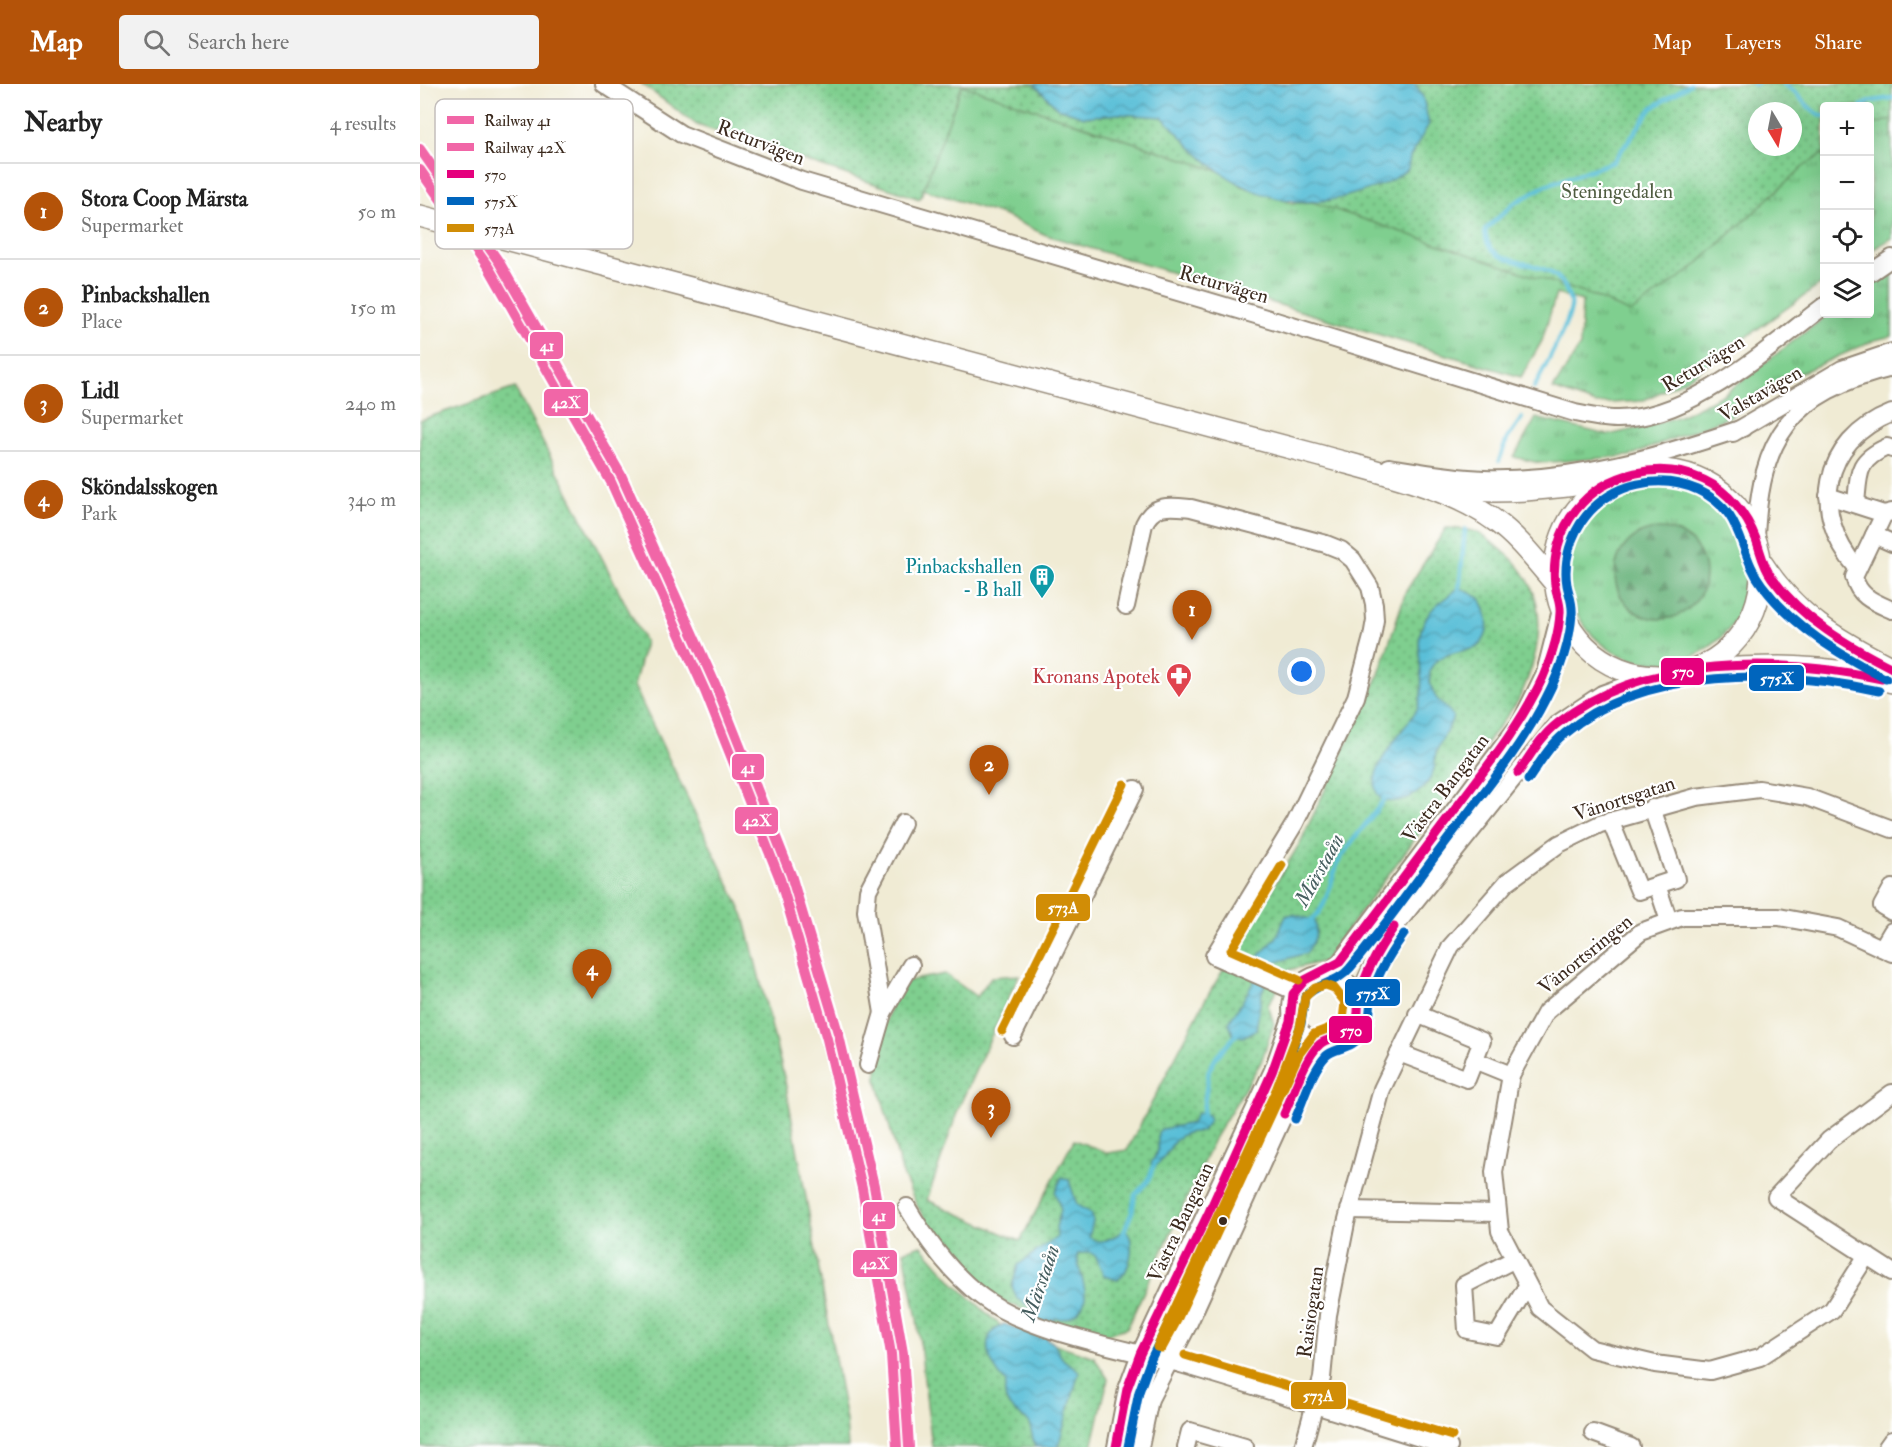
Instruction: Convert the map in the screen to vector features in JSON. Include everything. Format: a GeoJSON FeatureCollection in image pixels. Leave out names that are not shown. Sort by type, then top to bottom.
{"type":"FeatureCollection","features":[{"type":"Feature","properties":{"kind":"main road"},"geometry":{"type":"LineString","coordinates":[[420,216],[435,220]]}},
{"type":"Feature","properties":{"kind":"main road"},"geometry":{"type":"LineString","coordinates":[[544,249],[1411,482],[1472,507],[1492,518],[1508,531],[1555,583]]}},
{"type":"Feature","properties":{"kind":"main road"},"geometry":{"type":"LineString","coordinates":[[1411,482],[1460,490],[1500,491],[1611,480],[1649,470],[1668,470],[1706,481],[1736,505],[1756,538],[1761,562],[1758,596],[1746,627],[1724,652],[1695,670]]}},
{"type":"Feature","properties":{"kind":"main road"},"geometry":{"type":"LineString","coordinates":[[1611,480],[1586,498],[1567,523],[1556,552],[1555,583],[1561,610],[1572,631],[1587,649],[1606,663],[1628,672],[1652,676],[1666,676],[1695,670],[1801,666],[1834,669],[1892,682]]}},
{"type":"Feature","properties":{"kind":"main road"},"geometry":{"type":"LineString","coordinates":[[1761,562],[1795,606],[1818,627],[1892,668]]}},
{"type":"Feature","properties":{"kind":"street","name":"Returvägen"},"geometry":{"type":"LineString","coordinates":[[604,84],[627,99]]}},
{"type":"Feature","properties":{"kind":"street","name":"Returvägen"},"geometry":{"type":"LineString","coordinates":[[633,103],[681,134],[802,181],[1287,324],[1575,413],[1598,417],[1618,419],[1672,408],[1720,382],[1820,309]]}},
{"type":"Feature","properties":{"kind":"street"},"geometry":{"type":"LineString","coordinates":[[1874,270],[1892,258]]}},
{"type":"Feature","properties":{"kind":"street","name":"Valstavägen"},"geometry":{"type":"LineString","coordinates":[[1649,470],[1710,447],[1842,369],[1892,352]]}},
{"type":"Feature","properties":{"kind":"street","name":"Valstavägen"},"geometry":{"type":"LineString","coordinates":[[1756,538],[1761,478],[1777,436],[1808,402],[1872,372],[1892,368]]}},
{"type":"Feature","properties":{"kind":"street"},"geometry":{"type":"LineString","coordinates":[[1857,568],[1842,550],[1835,534],[1828,496],[1834,466],[1854,436],[1871,423],[1892,413]]}},
{"type":"Feature","properties":{"kind":"street"},"geometry":{"type":"LineString","coordinates":[[1321,456],[1457,477],[1519,479],[1614,466],[1676,451],[1743,428]]}},
{"type":"Feature","properties":{"kind":"street"},"geometry":{"type":"LineString","coordinates":[[1856,504],[1859,473],[1869,455],[1887,447],[1892,449]]}},
{"type":"Feature","properties":{"kind":"street"},"geometry":{"type":"LineString","coordinates":[[1828,496],[1888,513],[1874,535],[1854,577],[1860,592],[1874,602],[1892,610]]}},
{"type":"Feature","properties":{"kind":"street"},"geometry":{"type":"LineString","coordinates":[[1126,606],[1144,524],[1149,513],[1158,507],[1170,506],[1191,508],[1326,544],[1353,560],[1370,587],[1375,620],[1356,697],[1295,823],[1214,956],[1294,991]]}},
{"type":"Feature","properties":{"kind":"street"},"geometry":{"type":"LineString","coordinates":[[1874,535],[1892,543]]}},
{"type":"Feature","properties":{"kind":"street","name":"Västra Bangatan"},"geometry":{"type":"LineString","coordinates":[[1116,1447],[1127,1389],[1140,1354],[1273,1070],[1291,1018],[1290,1004],[1294,991],[1303,981],[1315,975],[1328,973],[1340,962],[1521,722],[1545,673],[1561,610]]}},
{"type":"Feature","properties":{"kind":"street"},"geometry":{"type":"LineString","coordinates":[[1358,998],[1384,940],[1557,724],[1602,694],[1652,676]]}},
{"type":"Feature","properties":{"kind":"street"},"geometry":{"type":"LineString","coordinates":[[1013,1036],[1135,789]]}},
{"type":"Feature","properties":{"kind":"street","name":"Vänortsgatan"},"geometry":{"type":"LineString","coordinates":[[1347,1216],[1382,1089],[1451,946],[1507,882],[1559,844],[1610,820],[1652,808],[1696,797],[1759,789],[1807,797],[1892,829]]}},
{"type":"Feature","properties":{"kind":"street"},"geometry":{"type":"LineString","coordinates":[[1610,820],[1638,891],[1676,879],[1652,808]]}},
{"type":"Feature","properties":{"kind":"street"},"geometry":{"type":"LineString","coordinates":[[883,1013],[866,911],[868,890],[903,823]]}},
{"type":"Feature","properties":{"kind":"street"},"geometry":{"type":"LineString","coordinates":[[1657,885],[1669,921]]}},
{"type":"Feature","properties":{"kind":"street"},"geometry":{"type":"LineString","coordinates":[[1892,888],[1882,906],[1892,912]]}},
{"type":"Feature","properties":{"kind":"street","name":"Vänortsringen"},"geometry":{"type":"LineString","coordinates":[[1867,1255],[1832,1310],[1760,1357],[1710,1371],[1655,1364],[1592,1349],[1540,1308],[1500,1232],[1494,1172],[1511,1075],[1546,1012],[1641,932],[1669,921],[1705,916],[1779,917],[1838,928],[1887,951]]}},
{"type":"Feature","properties":{"kind":"street"},"geometry":{"type":"LineString","coordinates":[[1887,951],[1892,931]]}},
{"type":"Feature","properties":{"kind":"street"},"geometry":{"type":"LineString","coordinates":[[867,1065],[883,1013],[911,965]]}},
{"type":"Feature","properties":{"kind":"street"},"geometry":{"type":"LineString","coordinates":[[1291,1018],[1303,1034],[1321,1042],[1334,1041],[1346,1035],[1355,1024],[1359,1012],[1358,998],[1352,986],[1341,977],[1328,973]]}},
{"type":"Feature","properties":{"kind":"street"},"geometry":{"type":"LineString","coordinates":[[1399,1053],[1467,1078],[1482,1041],[1418,1014]]}},
{"type":"Feature","properties":{"kind":"street"},"geometry":{"type":"LineString","coordinates":[[1140,1447],[1150,1399],[1187,1328],[1309,1060],[1321,1042]]}},
{"type":"Feature","properties":{"kind":"street"},"geometry":{"type":"LineString","coordinates":[[1474,1060],[1511,1075]]}},
{"type":"Feature","properties":{"kind":"street"},"geometry":{"type":"LineString","coordinates":[[1892,1093],[1829,1140],[1776,1197],[1892,1272]]}},
{"type":"Feature","properties":{"kind":"street"},"geometry":{"type":"LineString","coordinates":[[907,1207],[941,1259],[982,1297],[998,1308],[1055,1330],[1168,1361],[1449,1447]]}},
{"type":"Feature","properties":{"kind":"street"},"geometry":{"type":"LineString","coordinates":[[1347,1216],[1498,1213]]}},
{"type":"Feature","properties":{"kind":"street","name":"Raisiogatan"},"geometry":{"type":"LineString","coordinates":[[1303,1447],[1323,1378],[1334,1278],[1347,1216]]}},
{"type":"Feature","properties":{"kind":"street"},"geometry":{"type":"LineString","coordinates":[[1513,1260],[1464,1285],[1467,1330],[1497,1336],[1527,1286]]}},
{"type":"Feature","properties":{"kind":"street"},"geometry":{"type":"LineString","coordinates":[[1186,1447],[1190,1431],[1245,1447]]}},
{"type":"Feature","properties":{"kind":"street"},"geometry":{"type":"LineString","coordinates":[[1593,1433],[1631,1447]]}},
{"type":"Feature","properties":{"kind":"street"},"geometry":{"type":"LineString","coordinates":[[1887,1447],[1892,1440]]}},
{"type":"Feature","properties":{"kind":"green space","name":"Steningedalen"},"geometry":{"type":"Polygon","coordinates":[[[642,84],[1892,84],[1892,119],[1874,125],[1874,102],[1820,102],[1820,156],[1803,167],[1692,269],[1630,313],[1593,296],[962,85],[920,199],[697,125],[642,84]]]}},
{"type":"Feature","properties":{"kind":"green space"},"geometry":{"type":"Polygon","coordinates":[[[655,84],[1034,84],[1162,117],[1242,186],[1292,203],[1331,201],[1727,84],[1892,84],[1892,238],[1874,249],[1874,102],[1820,102],[1820,285],[1685,380],[1642,401],[1596,404],[1553,389],[1580,346],[1582,301],[1556,294],[1542,341],[1521,377],[1046,235],[1005,216],[696,115],[655,84]]]}},
{"type":"Feature","properties":{"kind":"green space"},"geometry":{"type":"Polygon","coordinates":[[[1892,268],[1892,336],[1875,340],[1796,375],[1731,416],[1629,456],[1539,463],[1514,457],[1536,418],[1608,435],[1680,416],[1724,394],[1824,318],[1874,318],[1874,281],[1892,268]]]}},
{"type":"Feature","properties":{"kind":"green space"},"geometry":{"type":"Polygon","coordinates":[[[515,388],[645,642],[634,686],[744,916],[785,1081],[846,1420],[848,1447],[420,1447],[420,420],[515,388]]]}},
{"type":"Feature","properties":{"kind":"green space"},"geometry":{"type":"Polygon","coordinates":[[[1658,481],[1676,482],[1693,487],[1723,507],[1743,537],[1748,554],[1748,590],[1743,607],[1723,637],[1693,657],[1676,662],[1658,663],[1640,662],[1623,657],[1593,637],[1573,607],[1568,590],[1567,572],[1568,554],[1573,537],[1593,507],[1623,487],[1640,482],[1658,481]]]}},
{"type":"Feature","properties":{"kind":"green space"},"geometry":{"type":"Polygon","coordinates":[[[1446,528],[1465,529],[1482,535],[1519,567],[1530,584],[1539,622],[1533,661],[1518,701],[1324,961],[1289,970],[1268,1005],[1274,1024],[1261,1062],[1215,1137],[1127,1328],[1103,1335],[1061,1325],[991,1296],[943,1250],[917,1206],[902,1172],[877,1081],[877,1051],[891,1004],[908,981],[945,974],[977,997],[991,977],[1019,975],[959,1107],[927,1200],[1020,1241],[1074,1140],[1108,1153],[1127,1150],[1205,1000],[1300,843],[1378,677],[1406,591],[1446,528]]]}},
{"type":"Feature","properties":{"kind":"green space"},"geometry":{"type":"Polygon","coordinates":[[[1660,529],[1677,532],[1692,542],[1702,557],[1705,574],[1702,591],[1692,606],[1677,616],[1660,619],[1643,616],[1628,606],[1618,591],[1615,574],[1618,557],[1628,542],[1643,532],[1660,529]]]}},
{"type":"Feature","properties":{"kind":"green space"},"geometry":{"type":"Polygon","coordinates":[[[921,1245],[954,1283],[1001,1326],[1094,1357],[1108,1379],[1092,1447],[932,1447],[917,1319],[904,1251],[921,1245]]]}},
{"type":"Feature","properties":{"kind":"water"},"geometry":{"type":"Polygon","coordinates":[[[1034,84],[1415,84],[1423,97],[1429,124],[1410,157],[1408,169],[1395,178],[1368,190],[1331,200],[1310,202],[1288,200],[1268,196],[1229,178],[1194,150],[1162,117],[1119,114],[1084,117],[1058,108],[1034,84]]]}},
{"type":"Feature","properties":{"kind":"water"},"geometry":{"type":"Polygon","coordinates":[[[1459,587],[1480,598],[1488,625],[1485,637],[1476,648],[1447,655],[1433,665],[1430,682],[1434,694],[1453,716],[1436,752],[1434,769],[1427,784],[1415,794],[1400,800],[1383,801],[1376,791],[1375,779],[1379,766],[1394,740],[1412,718],[1420,698],[1422,686],[1419,640],[1421,629],[1433,608],[1459,587]]]}},
{"type":"Feature","properties":{"kind":"water"},"geometry":{"type":"Polygon","coordinates":[[[1293,914],[1314,920],[1316,934],[1313,942],[1306,953],[1274,963],[1262,992],[1256,1030],[1243,1037],[1233,1035],[1229,1023],[1254,980],[1260,963],[1259,956],[1276,938],[1286,916],[1293,914]]]}},
{"type":"Feature","properties":{"kind":"water"},"geometry":{"type":"Polygon","coordinates":[[[1197,1113],[1208,1115],[1210,1120],[1202,1131],[1182,1135],[1156,1166],[1151,1164],[1158,1150],[1158,1132],[1162,1129],[1192,1123],[1197,1113]]]}},
{"type":"Feature","properties":{"kind":"water"},"geometry":{"type":"Polygon","coordinates":[[[1062,1177],[1069,1180],[1077,1205],[1092,1214],[1093,1222],[1089,1237],[1103,1241],[1126,1230],[1131,1249],[1129,1264],[1117,1280],[1104,1276],[1096,1257],[1090,1252],[1078,1254],[1084,1286],[1084,1301],[1081,1309],[1071,1316],[1062,1319],[1055,1318],[1047,1339],[1055,1345],[1063,1359],[1079,1372],[1058,1447],[1035,1447],[1029,1422],[1007,1402],[1006,1383],[991,1360],[988,1344],[990,1336],[1004,1324],[1032,1333],[1040,1313],[1017,1299],[1012,1286],[1018,1265],[1057,1237],[1056,1227],[1061,1210],[1055,1192],[1062,1177]]]}},
{"type":"Feature","properties":{"kind":"waterway","name":"Märstaån"},"geometry":{"type":"LineString","coordinates":[[1534,388],[1569,316],[1571,305],[1568,295],[1561,281],[1550,272],[1497,254],[1488,244],[1485,230],[1513,204],[1546,185],[1613,162],[1652,108],[1690,84]]}},
{"type":"Feature","properties":{"kind":"waterway"},"geometry":{"type":"LineString","coordinates":[[1783,84],[1820,115]]}},
{"type":"Feature","properties":{"kind":"waterway"},"geometry":{"type":"LineString","coordinates":[[1870,102],[1892,98]]}},
{"type":"Feature","properties":{"kind":"waterway","name":"Märstaån"},"geometry":{"type":"LineString","coordinates":[[1499,461],[1507,439],[1522,418]]}},
{"type":"Feature","properties":{"kind":"waterway","name":"Märstaån"},"geometry":{"type":"LineString","coordinates":[[1459,591],[1465,529]]}},
{"type":"Feature","properties":{"kind":"waterway","name":"Märstaån"},"geometry":{"type":"LineString","coordinates":[[1308,922],[1320,911],[1339,861],[1386,796]]}},
{"type":"Feature","properties":{"kind":"waterway","name":"Märstaån"},"geometry":{"type":"LineString","coordinates":[[1202,1118],[1209,1070],[1217,1056],[1238,1033]]}},
{"type":"Feature","properties":{"kind":"waterway","name":"Märstaån"},"geometry":{"type":"LineString","coordinates":[[1123,1234],[1132,1212],[1135,1195],[1148,1181],[1155,1162]]}},
{"type":"Feature","properties":{"kind":"rail line","name":"41"},"geometry":{"type":"LineString","coordinates":[[420,149],[435,170]]}},
{"type":"Feature","properties":{"kind":"rail line","name":"42X"},"geometry":{"type":"LineString","coordinates":[[420,170],[435,191]]}},
{"type":"Feature","properties":{"kind":"rail line","name":"42X"},"geometry":{"type":"LineString","coordinates":[[476,249],[489,268],[611,482],[705,691],[780,879],[827,1039],[862,1188],[891,1354],[897,1447]]}},
{"type":"Feature","properties":{"kind":"rail line","name":"41"},"geometry":{"type":"LineString","coordinates":[[490,249],[622,477],[716,686],[791,875],[839,1036],[874,1186],[903,1353],[909,1447]]}},
{"type":"Feature","properties":{"kind":"transit line","name":"570"},"geometry":{"type":"LineString","coordinates":[[1116,1447],[1127,1389],[1140,1354],[1208,1214],[1272,1072],[1290,1021],[1293,994],[1305,980],[1340,962],[1487,767],[1535,693],[1546,670],[1558,629],[1560,609],[1554,575],[1558,546],[1570,518],[1588,497],[1602,486],[1618,479],[1635,473],[1652,471],[1687,474],[1713,485],[1729,497],[1742,513],[1756,539],[1766,569],[1784,593],[1827,630],[1892,668]]}},
{"type":"Feature","properties":{"kind":"transit line","name":"575X"},"geometry":{"type":"LineString","coordinates":[[1128,1447],[1139,1392],[1151,1359],[1219,1219],[1283,1077],[1301,1024],[1305,997],[1345,973],[1363,953],[1499,772],[1524,736],[1546,698],[1563,657],[1571,625],[1572,610],[1566,576],[1567,557],[1572,539],[1586,516],[1609,496],[1638,484],[1668,482],[1698,490],[1714,499],[1725,509],[1739,533],[1754,572],[1762,585],[1788,614],[1818,639],[1886,679]]}},
{"type":"Feature","properties":{"kind":"transit line","name":"570"},"geometry":{"type":"LineString","coordinates":[[1518,773],[1536,746],[1552,728],[1592,700],[1630,684],[1671,673],[1714,667],[1758,665],[1801,667],[1882,679]]}},
{"type":"Feature","properties":{"kind":"transit line","name":"575X"},"geometry":{"type":"LineString","coordinates":[[1528,780],[1544,756],[1564,734],[1597,711],[1633,695],[1674,685],[1716,679],[1758,677],[1801,679],[1879,691]]}},
{"type":"Feature","properties":{"kind":"transit line","name":"573A"},"geometry":{"type":"LineString","coordinates":[[1002,1031],[1124,784]]}},
{"type":"Feature","properties":{"kind":"transit line","name":"573A"},"geometry":{"type":"LineString","coordinates":[[1282,865],[1231,950],[1299,980]]}},
{"type":"Feature","properties":{"kind":"transit line","name":"570"},"geometry":{"type":"LineString","coordinates":[[1284,1114],[1304,1067],[1315,1050],[1324,1041],[1347,1033],[1357,1021],[1359,997],[1365,979],[1394,927]]}},
{"type":"Feature","properties":{"kind":"transit line","name":"575X"},"geometry":{"type":"LineString","coordinates":[[1295,1119],[1312,1078],[1326,1056],[1355,1042],[1364,1032],[1369,1020],[1371,1001],[1379,974],[1404,934]]}},
{"type":"Feature","properties":{"kind":"transit line","name":"573A"},"geometry":{"type":"LineString","coordinates":[[1326,985],[1334,988],[1345,1002],[1343,1020],[1335,1026],[1314,1034],[1299,1054],[1176,1322],[1162,1348],[1157,1347],[1276,1090],[1300,1027],[1305,997],[1315,988],[1326,985]]}},
{"type":"Feature","properties":{"kind":"transit line","name":"573A"},"geometry":{"type":"LineString","coordinates":[[1185,1355],[1452,1436]]}},
{"type":"Feature","properties":{"kind":"place","name":"Pinbackshallen - B hall"},"geometry":{"type":"Point","coordinates":[1042,600]}},
{"type":"Feature","properties":{"kind":"place","name":"Stora Coop Märsta"},"geometry":{"type":"Point","coordinates":[1192,640]}},
{"type":"Feature","properties":{"kind":"place","name":"Kronans Apotek"},"geometry":{"type":"Point","coordinates":[1179,699]}},
{"type":"Feature","properties":{"kind":"place","name":"Pinbackshallen"},"geometry":{"type":"Point","coordinates":[989,795]}},
{"type":"Feature","properties":{"kind":"place","name":"Sköndalsskogen"},"geometry":{"type":"Point","coordinates":[592,999]}},
{"type":"Feature","properties":{"kind":"place","name":"Lidl"},"geometry":{"type":"Point","coordinates":[991,1138]}}]}
